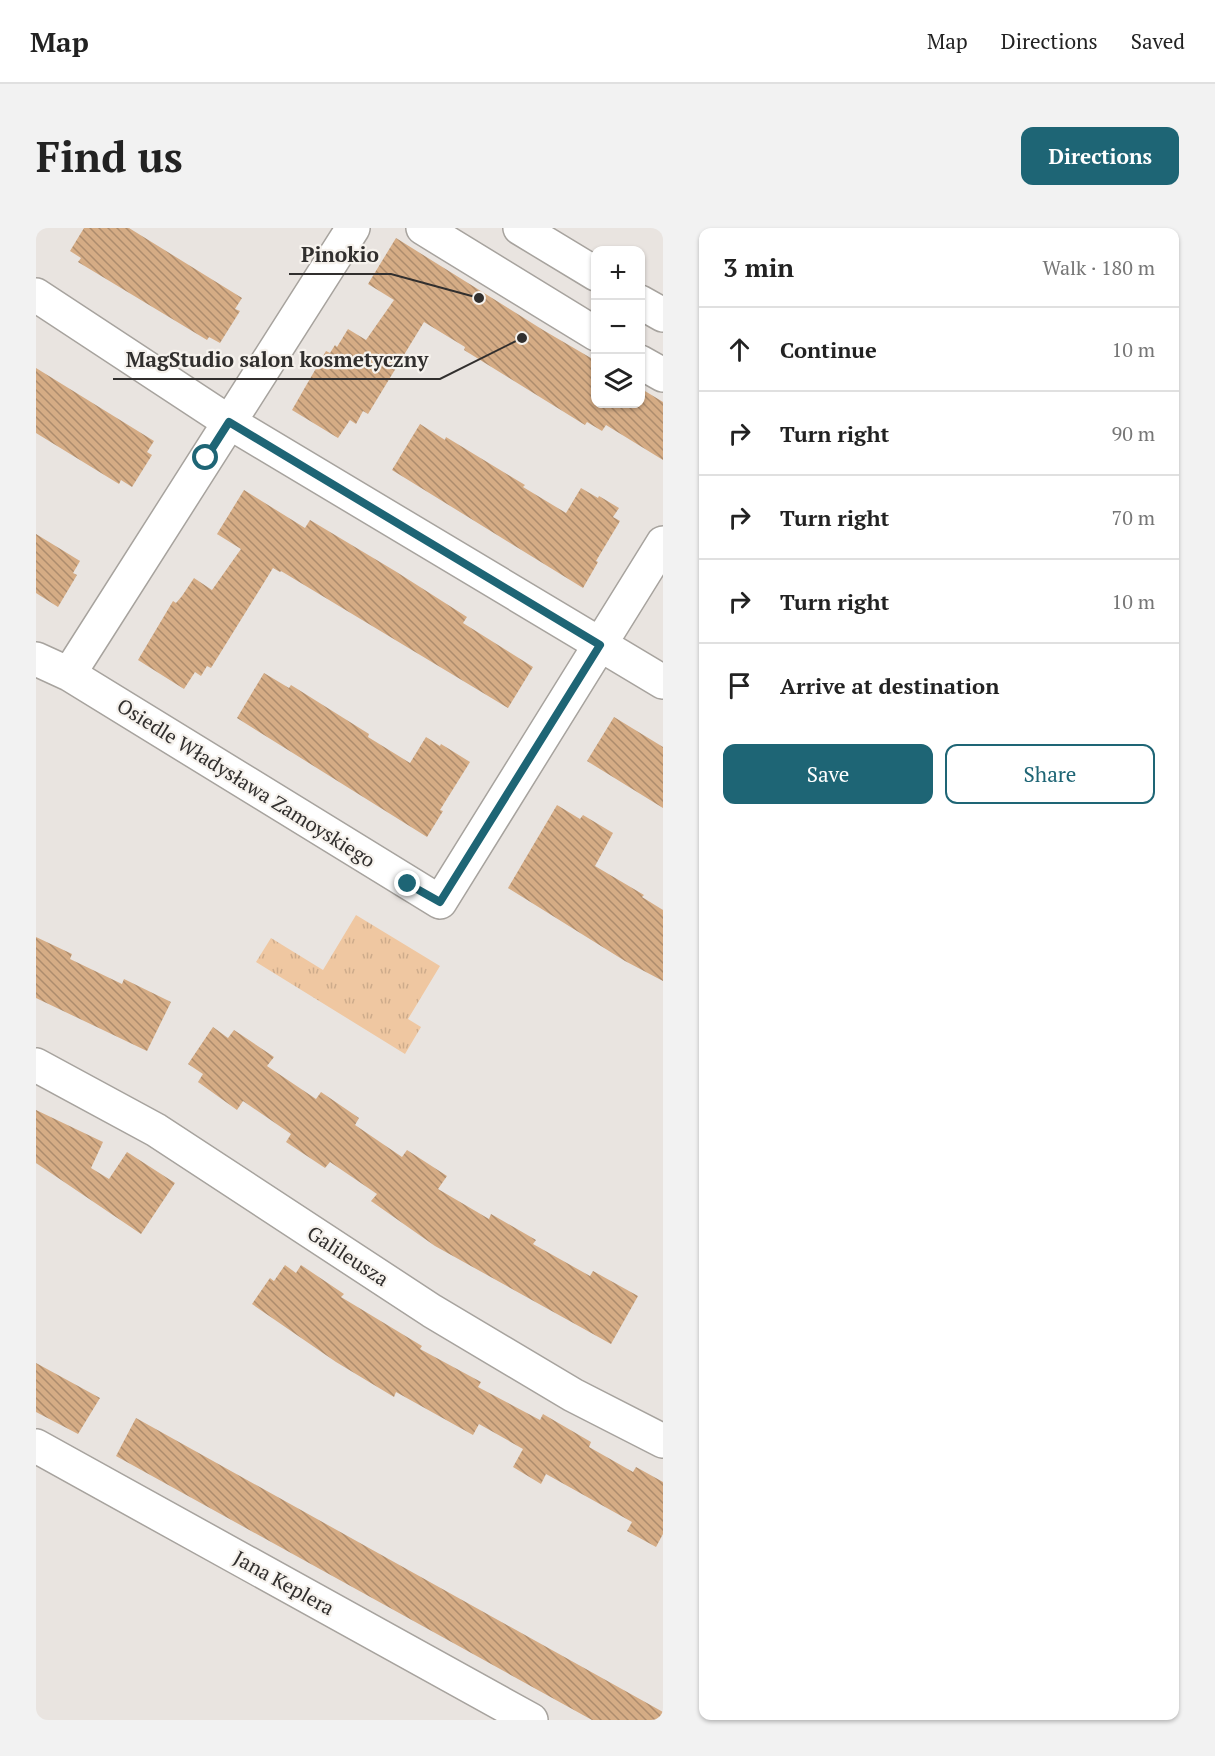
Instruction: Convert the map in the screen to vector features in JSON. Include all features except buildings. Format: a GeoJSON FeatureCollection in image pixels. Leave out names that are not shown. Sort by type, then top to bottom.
{"type":"FeatureCollection","features":[{"type":"Feature","properties":{"kind":"street"},"geometry":{"type":"LineString","coordinates":[[69,674],[353,228]]}},
{"type":"Feature","properties":{"kind":"street"},"geometry":{"type":"LineString","coordinates":[[423,228],[591,331]]}},
{"type":"Feature","properties":{"kind":"street"},"geometry":{"type":"LineString","coordinates":[[520,228],[591,271]]}},
{"type":"Feature","properties":{"kind":"street"},"geometry":{"type":"LineString","coordinates":[[36,295],[229,422],[663,682]]}},
{"type":"Feature","properties":{"kind":"street"},"geometry":{"type":"LineString","coordinates":[[645,305],[663,315]]}},
{"type":"Feature","properties":{"kind":"street"},"geometry":{"type":"LineString","coordinates":[[645,365],[663,375]]}},
{"type":"Feature","properties":{"kind":"street","name":"Osiedle Władysława Zamoyskiego"},"geometry":{"type":"LineString","coordinates":[[36,659],[69,674],[440,902],[663,543]]}},
{"type":"Feature","properties":{"kind":"street","name":"Galileusza"},"geometry":{"type":"LineString","coordinates":[[36,1065],[156,1130],[432,1311],[573,1395],[663,1441]]}},
{"type":"Feature","properties":{"kind":"street","name":"Jana Keplera"},"geometry":{"type":"LineString","coordinates":[[36,1446],[531,1720]]}},
{"type":"Feature","properties":{"kind":"green space"},"geometry":{"type":"Polygon","coordinates":[[[356,915],[440,966],[408,1019],[421,1027],[405,1054],[256,962],[271,938],[323,970],[356,915]]]}},
{"type":"Feature","properties":{"kind":"place","name":"Pinokio"},"geometry":{"type":"Point","coordinates":[479,298]}},
{"type":"Feature","properties":{"kind":"place","name":"MagStudio salon kosmetyczny"},"geometry":{"type":"Point","coordinates":[522,338]}},
{"type":"Feature","properties":{"kind":"route"},"geometry":{"type":"LineString","coordinates":[[206,458],[229,422],[600,645],[440,902],[408,884]]}}]}
